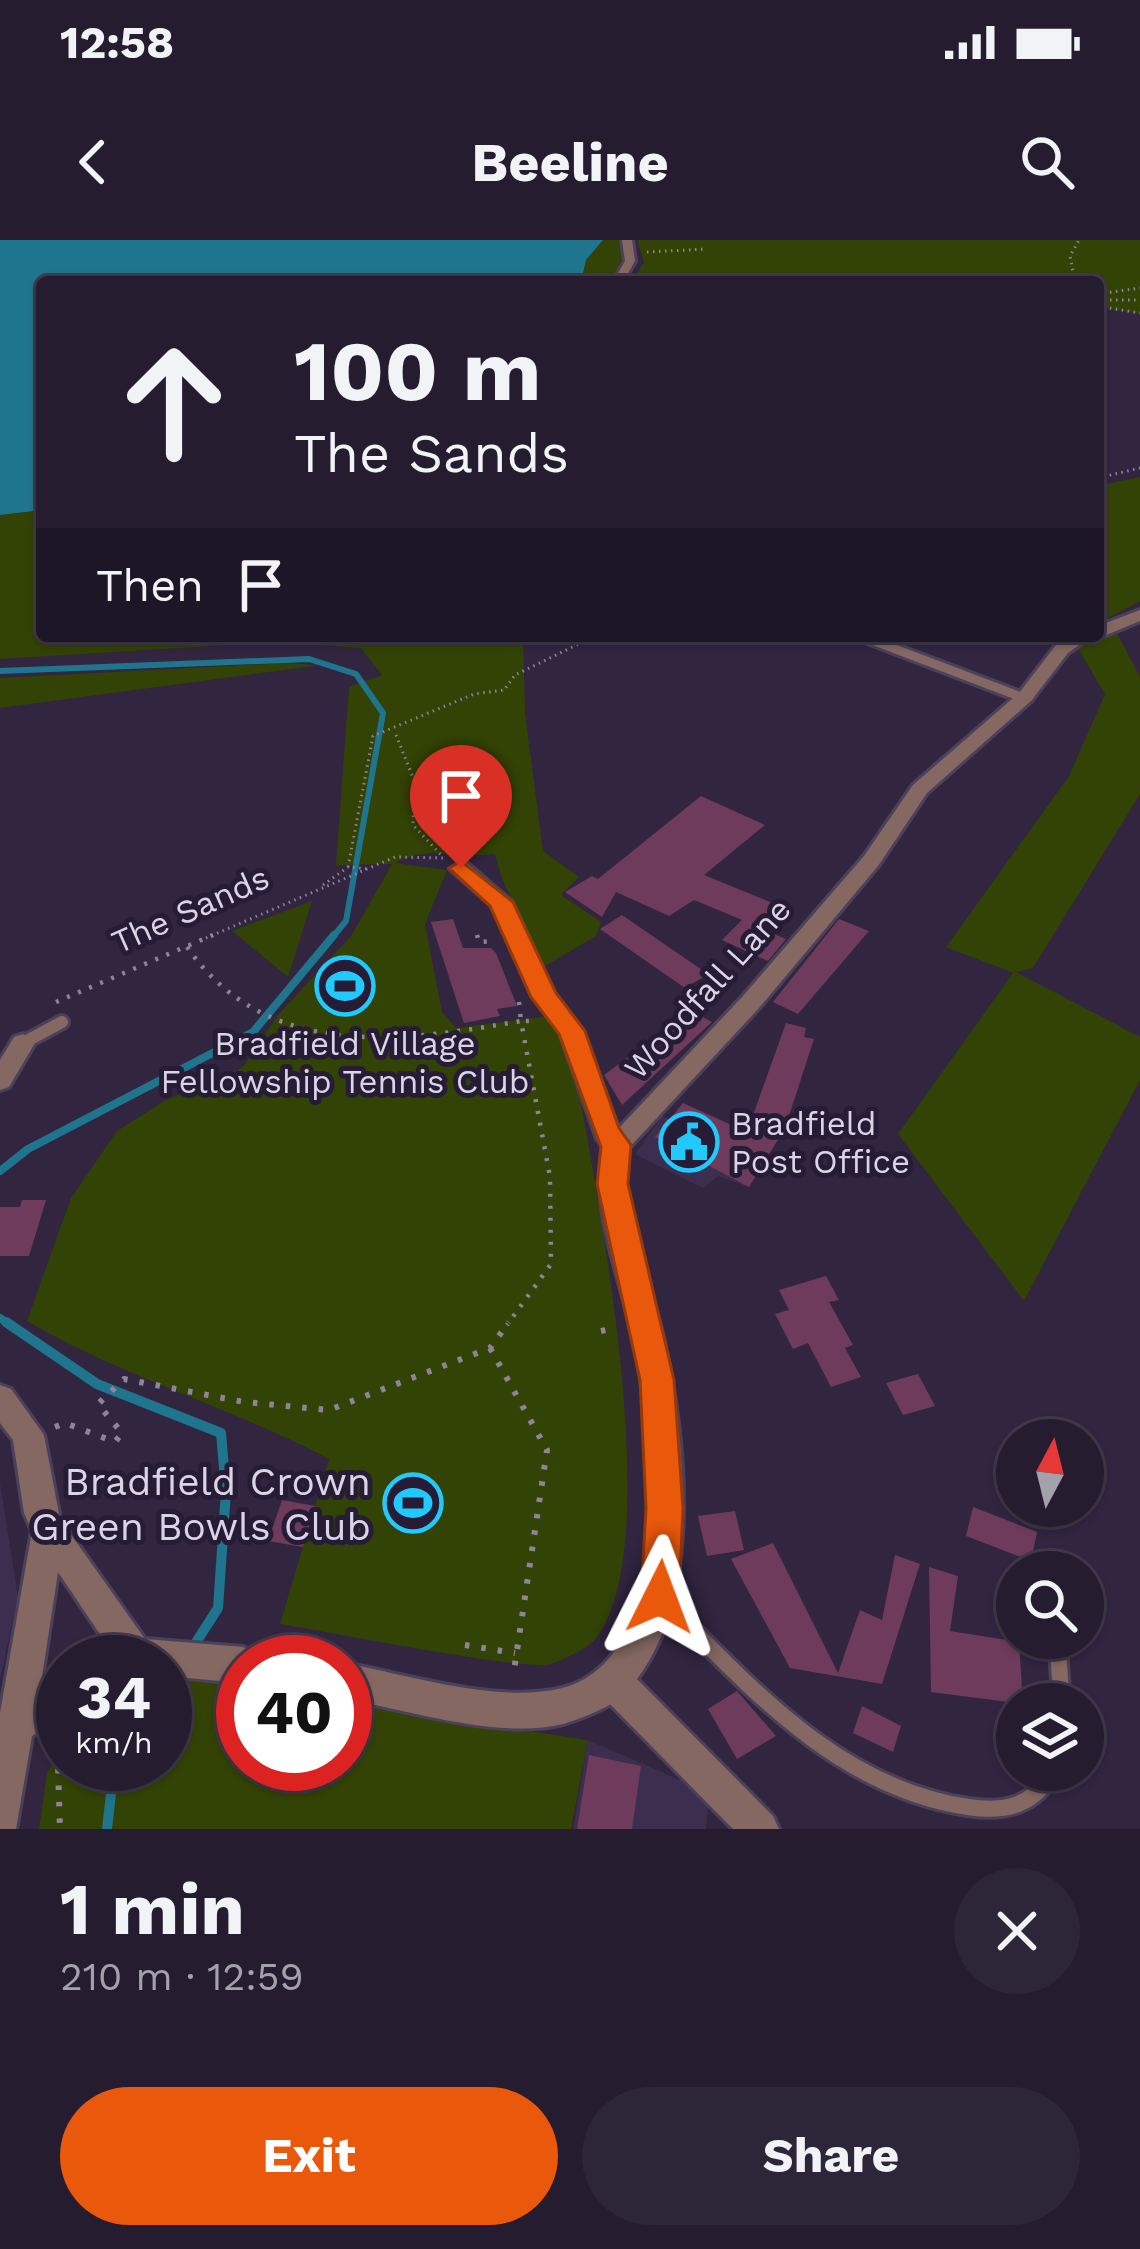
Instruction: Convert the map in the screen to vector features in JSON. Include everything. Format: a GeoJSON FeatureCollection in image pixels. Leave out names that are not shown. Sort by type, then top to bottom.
{"type":"FeatureCollection","features":[{"type":"Feature","properties":{"kind":"street"},"geometry":{"type":"LineString","coordinates":[[619,276],[629,246]]}},
{"type":"Feature","properties":{"kind":"street"},"geometry":{"type":"LineString","coordinates":[[1104,630],[1140,615]]}},
{"type":"Feature","properties":{"kind":"street"},"geometry":{"type":"LineString","coordinates":[[874,642],[1025,697]]}},
{"type":"Feature","properties":{"kind":"street","name":"Woodfall Lane"},"geometry":{"type":"LineString","coordinates":[[616,1145],[751,1002],[871,860],[920,789],[1025,697],[1062,649],[1074,642]]}},
{"type":"Feature","properties":{"kind":"street"},"geometry":{"type":"LineString","coordinates":[[372,1685],[509,1707],[565,1706],[614,1681],[643,1640],[660,1597],[664,1508],[657,1380],[613,1184],[616,1145],[606,1132],[571,1031],[544,997],[501,902],[452,863]]}},
{"type":"Feature","properties":{"kind":"street"},"geometry":{"type":"LineString","coordinates":[[0,1081],[23,1043]]}},
{"type":"Feature","properties":{"kind":"street"},"geometry":{"type":"LineString","coordinates":[[0,1399],[28,1435],[40,1514],[48,1530],[119,1635]]}},
{"type":"Feature","properties":{"kind":"street"},"geometry":{"type":"LineString","coordinates":[[0,1823],[48,1530]]}},
{"type":"Feature","properties":{"kind":"street"},"geometry":{"type":"LineString","coordinates":[[614,1681],[760,1829]]}},
{"type":"Feature","properties":{"kind":"street"},"geometry":{"type":"LineString","coordinates":[[20,1723],[36,1713]]}},
{"type":"Feature","properties":{"kind":"lane"},"geometry":{"type":"LineString","coordinates":[[23,1043],[62,1022]]}},
{"type":"Feature","properties":{"kind":"lane"},"geometry":{"type":"LineString","coordinates":[[660,1597],[809,1736],[862,1772],[915,1796],[965,1809],[1009,1810],[1045,1791]]}},
{"type":"Feature","properties":{"kind":"path"},"geometry":{"type":"LineString","coordinates":[[1074,276],[1070,256],[1079,240]]}},
{"type":"Feature","properties":{"kind":"path"},"geometry":{"type":"LineString","coordinates":[[629,246],[707,249]]}},
{"type":"Feature","properties":{"kind":"path"},"geometry":{"type":"LineString","coordinates":[[1104,298],[1140,288]]}},
{"type":"Feature","properties":{"kind":"path"},"geometry":{"type":"LineString","coordinates":[[1104,300],[1140,299]]}},
{"type":"Feature","properties":{"kind":"path"},"geometry":{"type":"LineString","coordinates":[[1104,302],[1140,314]]}},
{"type":"Feature","properties":{"kind":"path"},"geometry":{"type":"LineString","coordinates":[[1104,477],[1140,468]]}},
{"type":"Feature","properties":{"kind":"path"},"geometry":{"type":"LineString","coordinates":[[349,867],[373,736],[395,734],[434,710],[494,688],[504,690],[515,675],[583,642]]}},
{"type":"Feature","properties":{"kind":"path"},"geometry":{"type":"LineString","coordinates":[[395,734],[414,781],[413,825],[452,863]]}},
{"type":"Feature","properties":{"kind":"path","name":"The Sands"},"geometry":{"type":"LineString","coordinates":[[23,1043],[49,1005],[323,885],[373,870],[395,857],[452,863]]}},
{"type":"Feature","properties":{"kind":"path"},"geometry":{"type":"LineString","coordinates":[[323,885],[349,867],[373,870]]}},
{"type":"Feature","properties":{"kind":"path"},"geometry":{"type":"LineString","coordinates":[[28,1435],[65,1424],[115,1442],[122,1433],[98,1404],[124,1379],[244,1402],[329,1410],[490,1348],[551,1264],[550,1177],[521,1021],[386,1043],[322,1039],[250,1005],[203,972],[187,947]]}},
{"type":"Feature","properties":{"kind":"path"},"geometry":{"type":"LineString","coordinates":[[490,1348],[547,1450],[509,1707]]}},
{"type":"Feature","properties":{"kind":"path"},"geometry":{"type":"LineString","coordinates":[[465,1645],[515,1653]]}},
{"type":"Feature","properties":{"kind":"path"},"geometry":{"type":"LineString","coordinates":[[59,1791],[59,1829]]}},
{"type":"Feature","properties":{"kind":"shaded area"},"geometry":{"type":"Polygon","coordinates":[[[662,1116],[723,1146],[748,1141],[771,1151],[749,1187],[718,1176],[703,1188],[635,1154],[662,1116]]]}},
{"type":"Feature","properties":{"kind":"shaded area"},"geometry":{"type":"Polygon","coordinates":[[[0,1483],[18,1597],[0,1680],[0,1483]]]}},
{"type":"Feature","properties":{"kind":"shaded area"},"geometry":{"type":"Polygon","coordinates":[[[588,1740],[710,1793],[706,1829],[573,1829],[588,1740]]]}},
{"type":"Feature","properties":{"kind":"green space"},"geometry":{"type":"Polygon","coordinates":[[[603,240],[620,240],[623,254],[615,276],[582,276],[586,260],[603,240]]]}},
{"type":"Feature","properties":{"kind":"green space"},"geometry":{"type":"Polygon","coordinates":[[[637,240],[1140,240],[1140,314],[1104,308],[1104,276],[636,276],[644,262],[637,240]]]}},
{"type":"Feature","properties":{"kind":"green space"},"geometry":{"type":"Polygon","coordinates":[[[1140,477],[1140,601],[1105,620],[1106,551],[1104,485],[1140,477]]]}},
{"type":"Feature","properties":{"kind":"green space"},"geometry":{"type":"Polygon","coordinates":[[[36,511],[36,642],[277,642],[0,659],[0,515],[36,511]]]}},
{"type":"Feature","properties":{"kind":"green space"},"geometry":{"type":"Polygon","coordinates":[[[1117,633],[1140,677],[1140,794],[1033,968],[1016,972],[1140,1037],[1140,1080],[1024,1301],[898,1134],[1013,973],[946,947],[1069,776],[1105,694],[1077,647],[1104,642],[1104,638],[1117,633]]]}},
{"type":"Feature","properties":{"kind":"green space"},"geometry":{"type":"Polygon","coordinates":[[[277,642],[523,642],[525,713],[543,851],[579,877],[561,895],[601,922],[596,936],[545,966],[502,879],[495,854],[431,853],[395,863],[447,870],[425,924],[442,1012],[456,1028],[550,1016],[569,1035],[619,1345],[627,1517],[618,1587],[597,1637],[550,1664],[504,1662],[372,1640],[372,1635],[280,1624],[329,1459],[100,1359],[27,1321],[71,1198],[117,1131],[164,1101],[242,1068],[278,1015],[351,936],[392,864],[336,865],[349,687],[382,675],[361,648],[277,642]]]}},
{"type":"Feature","properties":{"kind":"green space"},"geometry":{"type":"Polygon","coordinates":[[[321,665],[0,708],[0,678],[321,665]]]}},
{"type":"Feature","properties":{"kind":"green space"},"geometry":{"type":"Polygon","coordinates":[[[312,901],[288,977],[232,931],[312,901]]]}},
{"type":"Feature","properties":{"kind":"green space"},"geometry":{"type":"Polygon","coordinates":[[[192,1677],[216,1682],[216,1791],[372,1791],[372,1707],[588,1740],[571,1829],[39,1829],[45,1791],[192,1791],[192,1677]]]}},
{"type":"Feature","properties":{"kind":"water"},"geometry":{"type":"Polygon","coordinates":[[[0,240],[603,240],[586,260],[582,276],[36,276],[36,511],[0,515],[0,240]]]}},
{"type":"Feature","properties":{"kind":"building"},"geometry":{"type":"Polygon","coordinates":[[[701,796],[765,825],[704,875],[787,909],[767,931],[786,939],[768,961],[722,940],[742,920],[694,900],[669,916],[616,892],[602,917],[565,892],[592,876],[598,879],[701,796]]]}},
{"type":"Feature","properties":{"kind":"building"},"geometry":{"type":"Polygon","coordinates":[[[622,915],[708,974],[685,988],[600,929],[622,915]]]}},
{"type":"Feature","properties":{"kind":"building"},"geometry":{"type":"Polygon","coordinates":[[[453,919],[463,948],[491,948],[496,953],[517,1006],[497,1009],[500,1016],[464,1023],[431,922],[453,919]]]}},
{"type":"Feature","properties":{"kind":"building"},"geometry":{"type":"Polygon","coordinates":[[[839,919],[869,931],[798,1014],[773,1002],[839,919]]]}},
{"type":"Feature","properties":{"kind":"building"},"geometry":{"type":"Polygon","coordinates":[[[692,1011],[712,1022],[622,1105],[604,1075],[650,1041],[655,1043],[692,1011]]]}},
{"type":"Feature","properties":{"kind":"building"},"geometry":{"type":"Polygon","coordinates":[[[786,1023],[806,1028],[804,1037],[814,1039],[785,1128],[749,1187],[655,1137],[683,1103],[747,1132],[786,1023]]]}},
{"type":"Feature","properties":{"kind":"building"},"geometry":{"type":"Polygon","coordinates":[[[22,1200],[46,1200],[29,1256],[0,1256],[0,1207],[20,1207],[22,1200]]]}},
{"type":"Feature","properties":{"kind":"building"},"geometry":{"type":"Polygon","coordinates":[[[826,1276],[839,1300],[829,1302],[853,1345],[845,1348],[861,1377],[831,1387],[808,1343],[793,1349],[775,1314],[789,1310],[779,1290],[826,1276]]]}},
{"type":"Feature","properties":{"kind":"building"},"geometry":{"type":"Polygon","coordinates":[[[918,1374],[935,1406],[903,1415],[886,1383],[918,1374]]]}},
{"type":"Feature","properties":{"kind":"building"},"geometry":{"type":"Polygon","coordinates":[[[282,1500],[315,1506],[303,1547],[268,1541],[282,1500]]]}},
{"type":"Feature","properties":{"kind":"building"},"geometry":{"type":"Polygon","coordinates":[[[973,1507],[996,1516],[996,1527],[1037,1532],[1033,1551],[1005,1551],[966,1536],[973,1507]]]}},
{"type":"Feature","properties":{"kind":"building"},"geometry":{"type":"Polygon","coordinates":[[[735,1511],[744,1550],[707,1556],[698,1516],[735,1511]]]}},
{"type":"Feature","properties":{"kind":"building"},"geometry":{"type":"Polygon","coordinates":[[[773,1543],[838,1673],[860,1610],[882,1620],[895,1555],[920,1564],[882,1684],[790,1668],[731,1559],[773,1543]]]}},
{"type":"Feature","properties":{"kind":"building"},"geometry":{"type":"Polygon","coordinates":[[[929,1567],[958,1576],[950,1631],[996,1638],[996,1659],[1020,1659],[1022,1683],[996,1683],[996,1700],[931,1692],[929,1567]]]}},
{"type":"Feature","properties":{"kind":"building"},"geometry":{"type":"Polygon","coordinates":[[[737,1691],[776,1736],[737,1759],[708,1709],[737,1691]]]}},
{"type":"Feature","properties":{"kind":"building"},"geometry":{"type":"Polygon","coordinates":[[[862,1706],[901,1726],[893,1752],[853,1733],[862,1706]]]}},
{"type":"Feature","properties":{"kind":"building"},"geometry":{"type":"Polygon","coordinates":[[[589,1755],[641,1766],[632,1829],[577,1829],[589,1755]]]}},
{"type":"Feature","properties":{"kind":"waterway"},"geometry":{"type":"LineString","coordinates":[[0,671],[309,659],[356,674],[383,713],[346,921],[332,938]]}},
{"type":"Feature","properties":{"kind":"waterway"},"geometry":{"type":"LineString","coordinates":[[0,1171],[28,1149],[253,1032],[334,935]]}},
{"type":"Feature","properties":{"kind":"waterway"},"geometry":{"type":"LineString","coordinates":[[0,1318],[10,1325]]}},
{"type":"Feature","properties":{"kind":"waterway"},"geometry":{"type":"LineString","coordinates":[[6,1322],[97,1384],[221,1433],[226,1491],[218,1608],[193,1647]]}},
{"type":"Feature","properties":{"kind":"waterway"},"geometry":{"type":"LineString","coordinates":[[107,1829],[111,1791]]}},
{"type":"Feature","properties":{"kind":"place","name":"Bradfield Village Fellowship Tennis Club"},"geometry":{"type":"Point","coordinates":[345,986]}},
{"type":"Feature","properties":{"kind":"place","name":"Bradfield Post Office"},"geometry":{"type":"Point","coordinates":[689,1142]}},
{"type":"Feature","properties":{"kind":"place","name":"Bradfield Crown Green Bowls Club"},"geometry":{"type":"Point","coordinates":[413,1503]}},
{"type":"Feature","properties":{"kind":"route"},"geometry":{"type":"LineString","coordinates":[[461,868],[501,902],[544,997],[571,1031],[606,1132],[616,1145],[612,1159],[616,1203],[657,1380],[664,1508],[660,1597]]}}]}
